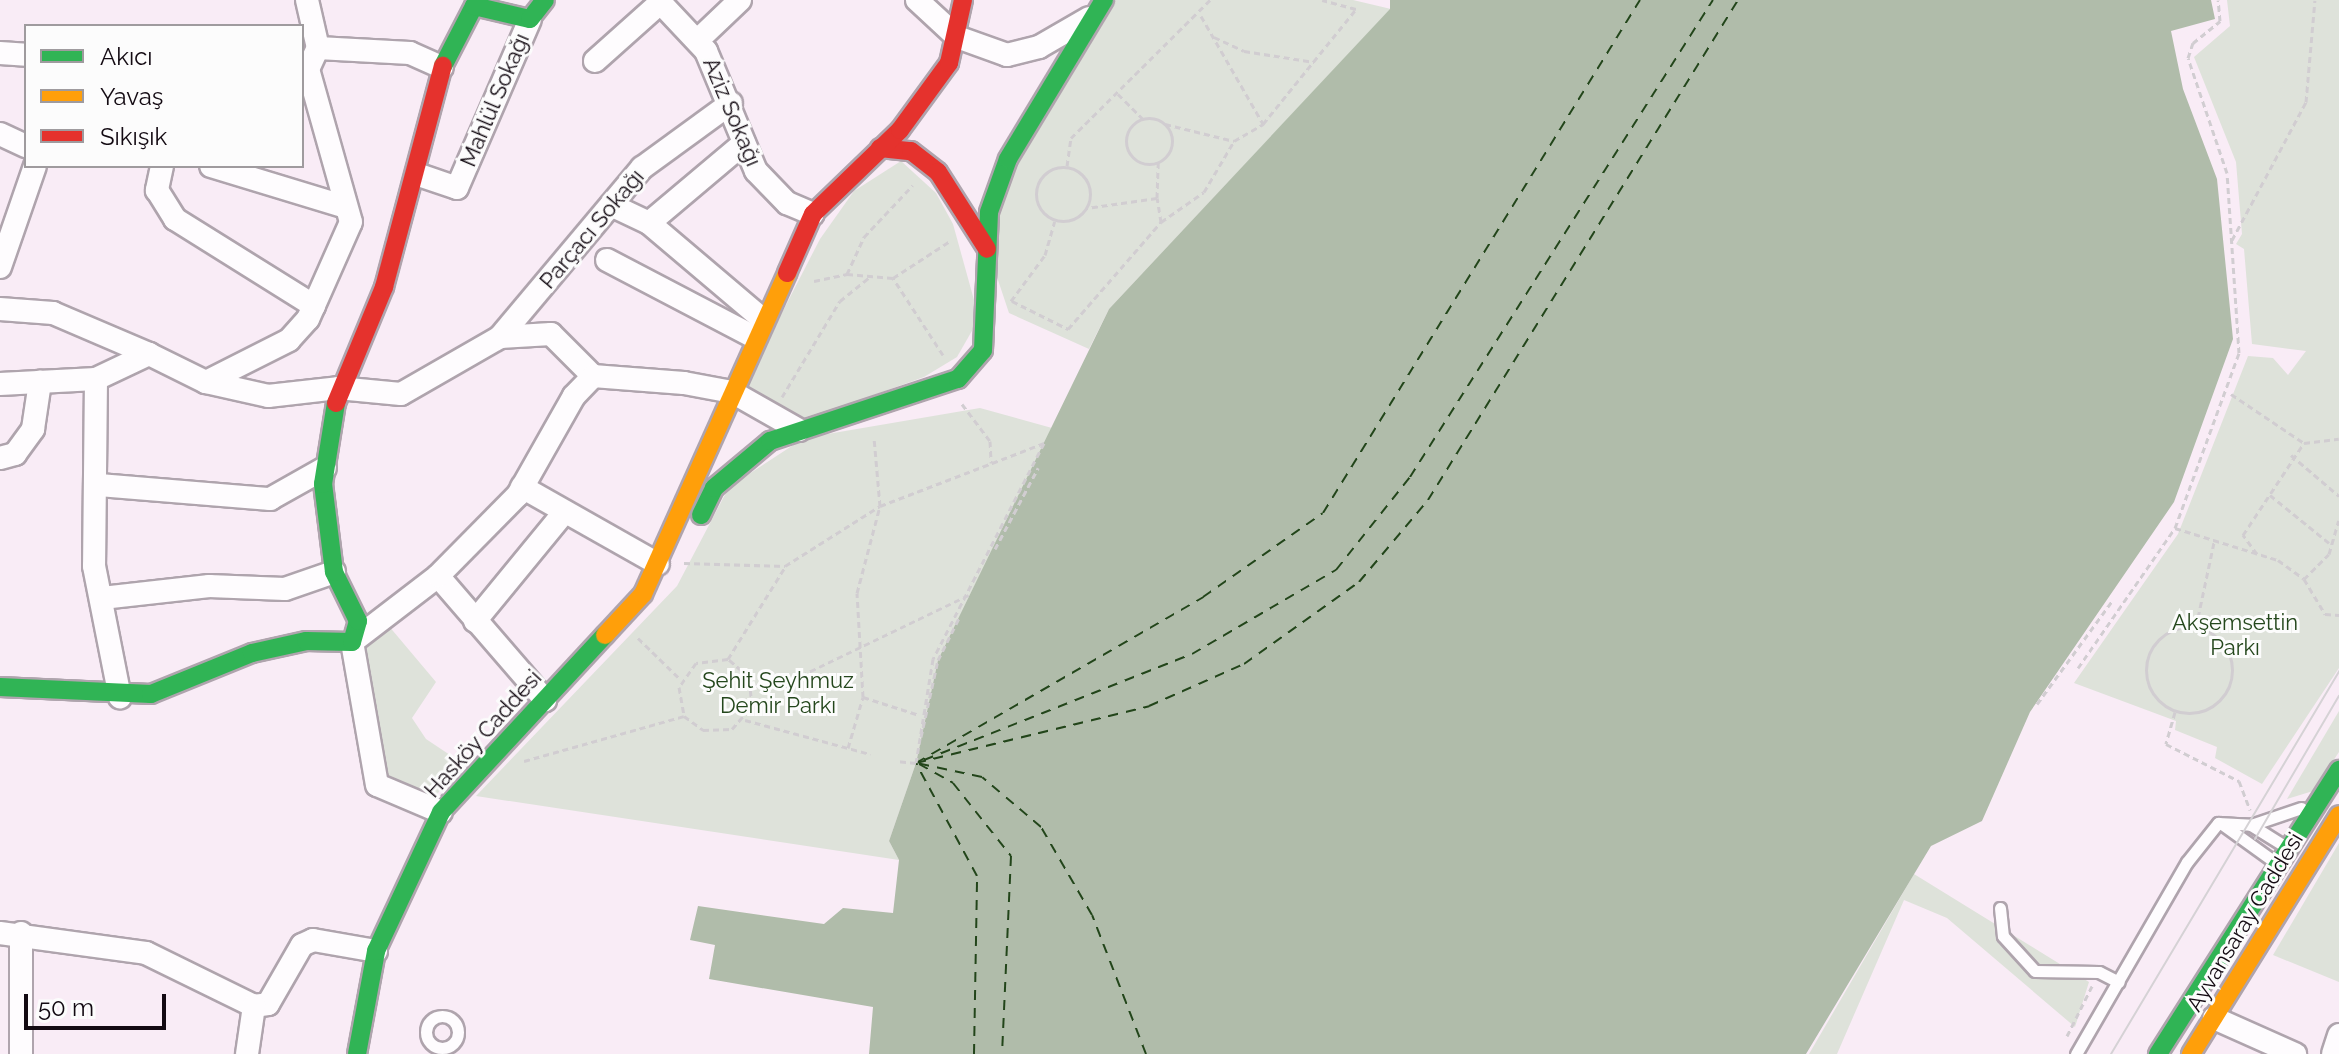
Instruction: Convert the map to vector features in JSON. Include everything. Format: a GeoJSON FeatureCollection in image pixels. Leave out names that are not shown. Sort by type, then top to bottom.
{"type":"FeatureCollection","features":[{"type":"Feature","properties":{"kind":"main road"},"geometry":{"type":"LineString","coordinates":[[0,687],[120,697],[195,679],[252,653],[306,641],[352,642],[358,621],[334,572],[325,468],[338,388],[384,287],[419,175],[415,163],[442,67],[474,6],[530,19],[545,0]]}},
{"type":"Feature","properties":{"kind":"main road"},"geometry":{"type":"LineString","coordinates":[[570,673],[643,594],[667,563],[758,328],[813,214],[880,148],[949,63],[963,0]]}},
{"type":"Feature","properties":{"kind":"main road"},"geometry":{"type":"LineString","coordinates":[[570,673],[628,626],[714,488],[744,459],[799,430],[871,412],[958,379],[983,350],[989,310],[989,212],[1008,159],[1097,9]]}},
{"type":"Feature","properties":{"kind":"main road"},"geometry":{"type":"LineString","coordinates":[[880,148],[911,151],[931,167],[988,250]]}},
{"type":"Feature","properties":{"kind":"main road","name":"Hasköy Caddesi"},"geometry":{"type":"LineString","coordinates":[[357,1054],[376,951],[441,812],[570,673]]}},
{"type":"Feature","properties":{"kind":"main road","name":"Ayvansaray Caddesi"},"geometry":{"type":"LineString","coordinates":[[2158,1054],[2279,854],[2339,770]]}},
{"type":"Feature","properties":{"kind":"main road","name":"Ayvansaray Caddesi"},"geometry":{"type":"LineString","coordinates":[[2191,1054],[2339,815]]}},
{"type":"Feature","properties":{"kind":"main road"},"geometry":{"type":"LineString","coordinates":[[2279,854],[2284,906]]}},
{"type":"Feature","properties":{"kind":"street"},"geometry":{"type":"LineString","coordinates":[[206,382],[289,340],[314,306],[351,222],[305,69],[318,48],[307,0]]}},
{"type":"Feature","properties":{"kind":"street"},"geometry":{"type":"LineString","coordinates":[[698,40],[740,0]]}},
{"type":"Feature","properties":{"kind":"street"},"geometry":{"type":"LineString","coordinates":[[917,0],[957,37],[1007,55],[1039,47],[1097,9]]}},
{"type":"Feature","properties":{"kind":"street"},"geometry":{"type":"LineString","coordinates":[[595,61],[659,1]]}},
{"type":"Feature","properties":{"kind":"street","name":"Aziz Sokağı"},"geometry":{"type":"LineString","coordinates":[[659,1],[698,40],[731,103],[756,171],[787,203],[813,214]]}},
{"type":"Feature","properties":{"kind":"street","name":"Mahlül Sokağı"},"geometry":{"type":"LineString","coordinates":[[419,175],[457,188],[530,19]]}},
{"type":"Feature","properties":{"kind":"street"},"geometry":{"type":"LineString","coordinates":[[318,48],[410,53],[442,67]]}},
{"type":"Feature","properties":{"kind":"street"},"geometry":{"type":"LineString","coordinates":[[0,53],[24,55]]}},
{"type":"Feature","properties":{"kind":"street","name":"Parçacı Sokağı"},"geometry":{"type":"LineString","coordinates":[[500,337],[642,168],[731,103]]}},
{"type":"Feature","properties":{"kind":"street"},"geometry":{"type":"LineString","coordinates":[[0,134],[24,145]]}},
{"type":"Feature","properties":{"kind":"street"},"geometry":{"type":"LineString","coordinates":[[649,223],[744,143]]}},
{"type":"Feature","properties":{"kind":"street"},"geometry":{"type":"LineString","coordinates":[[0,267],[8,209],[34,168]]}},
{"type":"Feature","properties":{"kind":"street"},"geometry":{"type":"LineString","coordinates":[[162,168],[157,190],[175,219],[314,306]]}},
{"type":"Feature","properties":{"kind":"street"},"geometry":{"type":"LineString","coordinates":[[218,168],[346,207]]}},
{"type":"Feature","properties":{"kind":"street"},"geometry":{"type":"LineString","coordinates":[[611,205],[649,223],[758,328]]}},
{"type":"Feature","properties":{"kind":"street"},"geometry":{"type":"LineString","coordinates":[[607,260],[758,328]]}},
{"type":"Feature","properties":{"kind":"street"},"geometry":{"type":"LineString","coordinates":[[0,309],[53,313],[206,382],[268,396],[338,388],[401,394],[500,337],[551,334],[593,376],[732,392],[799,430]]}},
{"type":"Feature","properties":{"kind":"street"},"geometry":{"type":"LineString","coordinates":[[0,384],[96,379],[149,354]]}},
{"type":"Feature","properties":{"kind":"street"},"geometry":{"type":"LineString","coordinates":[[441,812],[377,785],[352,642],[438,576],[522,487],[549,430],[593,376]]}},
{"type":"Feature","properties":{"kind":"street"},"geometry":{"type":"LineString","coordinates":[[96,379],[92,458],[99,485],[94,566],[120,697]]}},
{"type":"Feature","properties":{"kind":"street"},"geometry":{"type":"LineString","coordinates":[[0,458],[15,454],[33,429],[40,382]]}},
{"type":"Feature","properties":{"kind":"street"},"geometry":{"type":"LineString","coordinates":[[99,485],[270,499],[325,468]]}},
{"type":"Feature","properties":{"kind":"street"},"geometry":{"type":"LineString","coordinates":[[522,487],[563,514],[667,563]]}},
{"type":"Feature","properties":{"kind":"street"},"geometry":{"type":"LineString","coordinates":[[475,621],[563,514]]}},
{"type":"Feature","properties":{"kind":"street"},"geometry":{"type":"LineString","coordinates":[[102,598],[209,586],[285,589],[334,572]]}},
{"type":"Feature","properties":{"kind":"street"},"geometry":{"type":"LineString","coordinates":[[438,576],[545,700]]}},
{"type":"Feature","properties":{"kind":"street"},"geometry":{"type":"LineString","coordinates":[[21,1054],[11,933],[146,953],[254,1006],[268,1004],[302,945],[313,940],[376,951]]}},
{"type":"Feature","properties":{"kind":"street"},"geometry":{"type":"LineString","coordinates":[[247,1054],[254,1006]]}},
{"type":"Feature","properties":{"kind":"street"},"geometry":{"type":"LineString","coordinates":[[2214,1018],[2295,1054]]}},
{"type":"Feature","properties":{"kind":"street"},"geometry":{"type":"LineString","coordinates":[[2333,1054],[2339,1035]]}},
{"type":"Feature","properties":{"kind":"lane"},"geometry":{"type":"LineString","coordinates":[[2218,823],[2251,825],[2313,805]]}},
{"type":"Feature","properties":{"kind":"lane"},"geometry":{"type":"LineString","coordinates":[[2218,823],[2279,854]]}},
{"type":"Feature","properties":{"kind":"lane"},"geometry":{"type":"LineString","coordinates":[[2076,1054],[2187,862],[2218,823]]}},
{"type":"Feature","properties":{"kind":"lane"},"geometry":{"type":"LineString","coordinates":[[2251,825],[2279,854]]}},
{"type":"Feature","properties":{"kind":"lane"},"geometry":{"type":"LineString","coordinates":[[2000,908],[2003,936],[2035,971],[2099,972],[2119,982]]}},
{"type":"Feature","properties":{"kind":"path"},"geometry":{"type":"LineString","coordinates":[[1067,166],[1071,138],[1201,16],[1210,0]]}},
{"type":"Feature","properties":{"kind":"path"},"geometry":{"type":"LineString","coordinates":[[1012,301],[1068,329],[1161,222],[1204,192],[1234,141],[1263,124],[1356,9],[1322,0]]}},
{"type":"Feature","properties":{"kind":"path"},"geometry":{"type":"LineString","coordinates":[[2078,668],[2175,528],[2230,393],[2239,353],[2227,173],[2188,58],[2193,43],[2220,21],[2218,0]]}},
{"type":"Feature","properties":{"kind":"path"},"geometry":{"type":"LineString","coordinates":[[2232,240],[2306,102],[2315,0]]}},
{"type":"Feature","properties":{"kind":"path"},"geometry":{"type":"LineString","coordinates":[[1201,16],[1263,124]]}},
{"type":"Feature","properties":{"kind":"path"},"geometry":{"type":"LineString","coordinates":[[1212,36],[1244,51],[1314,62]]}},
{"type":"Feature","properties":{"kind":"path"},"geometry":{"type":"LineString","coordinates":[[1116,93],[1143,119],[1234,141]]}},
{"type":"Feature","properties":{"kind":"path"},"geometry":{"type":"LineString","coordinates":[[1143,119],[1127,133],[1127,148],[1136,160],[1159,161]]}},
{"type":"Feature","properties":{"kind":"path"},"geometry":{"type":"LineString","coordinates":[[1161,222],[1157,198],[1159,161],[1171,143],[1164,124]]}},
{"type":"Feature","properties":{"kind":"path"},"geometry":{"type":"LineString","coordinates":[[1067,166],[1088,182],[1087,208]]}},
{"type":"Feature","properties":{"kind":"path"},"geometry":{"type":"LineString","coordinates":[[1067,166],[1050,170],[1038,183],[1037,201],[1056,220],[1073,219],[1087,208],[1157,198]]}},
{"type":"Feature","properties":{"kind":"path"},"geometry":{"type":"LineString","coordinates":[[847,274],[864,237],[931,167]]}},
{"type":"Feature","properties":{"kind":"path"},"geometry":{"type":"LineString","coordinates":[[989,310],[1012,301],[1045,255],[1056,220]]}},
{"type":"Feature","properties":{"kind":"path"},"geometry":{"type":"LineString","coordinates":[[774,290],[847,274],[893,278],[975,227]]}},
{"type":"Feature","properties":{"kind":"path"},"geometry":{"type":"LineString","coordinates":[[772,415],[817,333],[871,276]]}},
{"type":"Feature","properties":{"kind":"path"},"geometry":{"type":"LineString","coordinates":[[893,278],[958,379]]}},
{"type":"Feature","properties":{"kind":"path"},"geometry":{"type":"LineString","coordinates":[[2230,393],[2304,443]]}},
{"type":"Feature","properties":{"kind":"path"},"geometry":{"type":"LineString","coordinates":[[848,748],[863,697],[857,593],[880,506],[871,412]]}},
{"type":"Feature","properties":{"kind":"path"},"geometry":{"type":"LineString","coordinates":[[2257,554],[2243,535],[2291,455],[2304,443],[2339,439]]}},
{"type":"Feature","properties":{"kind":"path"},"geometry":{"type":"LineString","coordinates":[[728,659],[785,566],[880,506],[1044,443],[938,660],[921,737]]}},
{"type":"Feature","properties":{"kind":"path"},"geometry":{"type":"LineString","coordinates":[[2291,455],[2339,496]]}},
{"type":"Feature","properties":{"kind":"path"},"geometry":{"type":"LineString","coordinates":[[896,761],[916,763],[919,715],[933,659],[1038,468]]}},
{"type":"Feature","properties":{"kind":"path"},"geometry":{"type":"LineString","coordinates":[[2268,493],[2329,543]]}},
{"type":"Feature","properties":{"kind":"path"},"geometry":{"type":"LineString","coordinates":[[2304,579],[2329,554],[2329,543],[2339,520]]}},
{"type":"Feature","properties":{"kind":"path"},"geometry":{"type":"LineString","coordinates":[[2175,528],[2257,554],[2304,579],[2325,614],[2339,615]]}},
{"type":"Feature","properties":{"kind":"path"},"geometry":{"type":"LineString","coordinates":[[2196,627],[2214,542]]}},
{"type":"Feature","properties":{"kind":"path"},"geometry":{"type":"LineString","coordinates":[[667,563],[785,566]]}},
{"type":"Feature","properties":{"kind":"path"},"geometry":{"type":"LineString","coordinates":[[753,686],[792,680],[969,595]]}},
{"type":"Feature","properties":{"kind":"path"},"geometry":{"type":"LineString","coordinates":[[2037,704],[2112,601]]}},
{"type":"Feature","properties":{"kind":"path"},"geometry":{"type":"LineString","coordinates":[[628,626],[681,680],[684,716]]}},
{"type":"Feature","properties":{"kind":"path"},"geometry":{"type":"LineString","coordinates":[[2196,627],[2222,642],[2231,681],[2203,712],[2175,712],[2148,685],[2146,660],[2170,630],[2196,627]]}},
{"type":"Feature","properties":{"kind":"path"},"geometry":{"type":"LineString","coordinates":[[681,680],[696,663],[728,659]]}},
{"type":"Feature","properties":{"kind":"path"},"geometry":{"type":"LineString","coordinates":[[728,659],[753,686]]}},
{"type":"Feature","properties":{"kind":"path"},"geometry":{"type":"LineString","coordinates":[[745,720],[753,686]]}},
{"type":"Feature","properties":{"kind":"path"},"geometry":{"type":"LineString","coordinates":[[863,697],[919,715]]}},
{"type":"Feature","properties":{"kind":"path"},"geometry":{"type":"LineString","coordinates":[[2175,712],[2166,744],[2244,786],[2251,825]]}},
{"type":"Feature","properties":{"kind":"path"},"geometry":{"type":"LineString","coordinates":[[518,762],[684,716],[713,733],[745,720],[870,754]]}},
{"type":"Feature","properties":{"kind":"path"},"geometry":{"type":"LineString","coordinates":[[2065,1040],[2099,972]]}},
{"type":"Feature","properties":{"kind":"green space"},"geometry":{"type":"Polygon","coordinates":[[[1105,0],[1353,0],[1391,9],[1109,309],[1089,349],[1009,313],[988,250],[989,212],[1105,0]]]}},
{"type":"Feature","properties":{"kind":"green space","name":"Akşemsettin Parkı"},"geometry":{"type":"Polygon","coordinates":[[[2227,0],[2339,0],[2339,668],[2262,784],[2215,758],[2217,747],[2175,730],[2176,721],[2074,683],[2178,534],[2248,356],[2273,358],[2288,375],[2306,351],[2252,344],[2244,249],[2236,244],[2242,234],[2236,162],[2194,57],[2230,26],[2227,0]]]}},
{"type":"Feature","properties":{"kind":"green space"},"geometry":{"type":"Polygon","coordinates":[[[901,161],[936,193],[953,224],[974,300],[973,329],[957,357],[924,377],[790,425],[739,396],[820,239],[854,191],[901,161]]]}},
{"type":"Feature","properties":{"kind":"green space","name":"Şehit Şeyhmuz Demir Parkı"},"geometry":{"type":"Polygon","coordinates":[[[980,408],[1052,428],[938,660],[916,763],[889,841],[899,860],[476,796],[677,586],[729,487],[804,438],[980,408]]]}},
{"type":"Feature","properties":{"kind":"green space"},"geometry":{"type":"Polygon","coordinates":[[[388,625],[436,682],[412,718],[426,739],[462,763],[434,798],[386,781],[358,647],[388,625]]]}},
{"type":"Feature","properties":{"kind":"green space"},"geometry":{"type":"Polygon","coordinates":[[[2339,711],[2339,752],[2313,791],[2287,799],[2339,711]]]}},
{"type":"Feature","properties":{"kind":"green space"},"geometry":{"type":"Polygon","coordinates":[[[2339,843],[2339,982],[2273,955],[2339,843]]]}},
{"type":"Feature","properties":{"kind":"green space"},"geometry":{"type":"Polygon","coordinates":[[[1914,874],[2089,982],[2075,1027],[1947,918],[1904,900],[1837,1054],[1809,1054],[1914,874]]]}},
{"type":"Feature","properties":{"kind":"shaded area"},"geometry":{"type":"Polygon","coordinates":[[[1390,0],[2211,0],[2215,19],[2171,31],[2183,89],[2217,179],[2233,339],[2174,502],[2030,712],[1982,821],[1931,846],[1806,1054],[869,1054],[873,1007],[709,979],[715,945],[690,940],[698,906],[824,924],[843,908],[893,913],[899,860],[889,841],[916,763],[938,660],[1109,309],[1390,9],[1390,0]]]}},
{"type":"Feature","properties":{"kind":"ferry route"},"geometry":{"type":"LineString","coordinates":[[974,1054],[977,876],[916,763],[1203,597],[1323,513],[1640,0]]}},
{"type":"Feature","properties":{"kind":"ferry route"},"geometry":{"type":"LineString","coordinates":[[924,760],[1192,654],[1336,570],[1410,477],[1713,0]]}},
{"type":"Feature","properties":{"kind":"ferry route"},"geometry":{"type":"LineString","coordinates":[[1146,1054],[1092,915],[1041,827],[982,777],[916,763],[1149,706],[1244,664],[1359,582],[1428,500],[1738,0]]}},
{"type":"Feature","properties":{"kind":"ferry route"},"geometry":{"type":"LineString","coordinates":[[919,764],[953,783],[1011,856],[1002,1054]]}},
{"type":"Feature","properties":{"kind":"tram line"},"geometry":{"type":"LineString","coordinates":[[2111,1054],[2339,671]]}},
{"type":"Feature","properties":{"kind":"tram line"},"geometry":{"type":"LineString","coordinates":[[2255,839],[2339,696]]}},
{"type":"Feature","properties":{"kind":"traffic: fast"},"geometry":{"type":"LineString","coordinates":[[443,66],[474,6],[530,19],[545,0]]}},
{"type":"Feature","properties":{"kind":"traffic: fast"},"geometry":{"type":"LineString","coordinates":[[701,515],[714,488],[770,441],[958,379],[983,350],[989,212],[1008,159],[1104,0]]}},
{"type":"Feature","properties":{"kind":"traffic: fast"},"geometry":{"type":"LineString","coordinates":[[0,687],[151,694],[252,653],[306,641],[352,642],[358,621],[334,572],[323,484],[336,403]]}},
{"type":"Feature","properties":{"kind":"traffic: fast"},"geometry":{"type":"LineString","coordinates":[[357,1054],[376,951],[441,812],[605,635]]}},
{"type":"Feature","properties":{"kind":"traffic: fast"},"geometry":{"type":"LineString","coordinates":[[2158,1054],[2339,770]]}},
{"type":"Feature","properties":{"kind":"traffic: slow"},"geometry":{"type":"LineString","coordinates":[[605,635],[643,594],[787,273]]}},
{"type":"Feature","properties":{"kind":"traffic: slow"},"geometry":{"type":"LineString","coordinates":[[2191,1054],[2339,815]]}},
{"type":"Feature","properties":{"kind":"traffic: jam"},"geometry":{"type":"LineString","coordinates":[[787,273],[813,214],[900,130],[949,63],[963,0]]}},
{"type":"Feature","properties":{"kind":"traffic: jam"},"geometry":{"type":"LineString","coordinates":[[336,403],[384,287],[443,66]]}},
{"type":"Feature","properties":{"kind":"traffic: jam"},"geometry":{"type":"LineString","coordinates":[[880,148],[911,151],[938,172],[987,249]]}}]}
